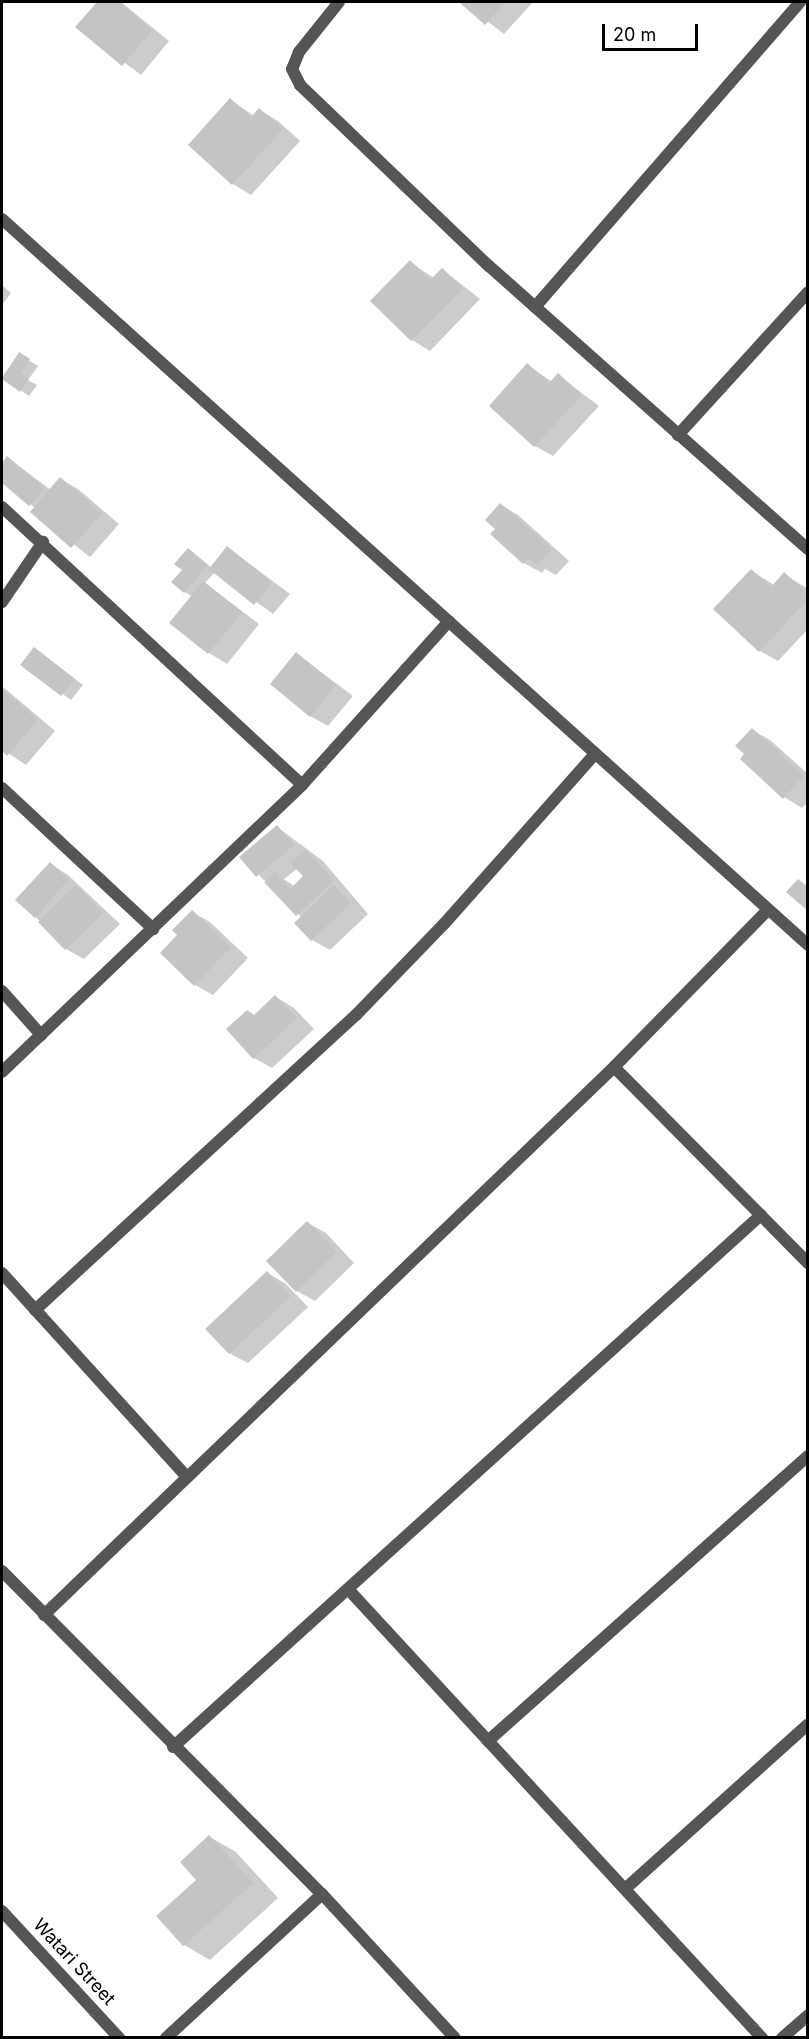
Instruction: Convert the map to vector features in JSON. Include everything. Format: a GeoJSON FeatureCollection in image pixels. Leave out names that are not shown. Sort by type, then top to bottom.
{"type":"FeatureCollection","features":[{"type":"Feature","properties":{"kind":"street"},"geometry":{"type":"LineString","coordinates":[[339,2],[298,52],[292,69],[300,86],[535,307],[807,549]]}},
{"type":"Feature","properties":{"kind":"street"},"geometry":{"type":"LineString","coordinates":[[535,307],[800,2]]}},
{"type":"Feature","properties":{"kind":"street"},"geometry":{"type":"LineString","coordinates":[[2,219],[807,945]]}},
{"type":"Feature","properties":{"kind":"street"},"geometry":{"type":"LineString","coordinates":[[678,435],[807,292]]}},
{"type":"Feature","properties":{"kind":"street"},"geometry":{"type":"LineString","coordinates":[[2,507],[43,542],[302,785]]}},
{"type":"Feature","properties":{"kind":"street"},"geometry":{"type":"LineString","coordinates":[[2,602],[43,542]]}},
{"type":"Feature","properties":{"kind":"street"},"geometry":{"type":"LineString","coordinates":[[2,1072],[302,785],[449,621]]}},
{"type":"Feature","properties":{"kind":"street"},"geometry":{"type":"LineString","coordinates":[[35,1310],[356,1015],[444,924],[594,755]]}},
{"type":"Feature","properties":{"kind":"street"},"geometry":{"type":"LineString","coordinates":[[2,788],[153,929]]}},
{"type":"Feature","properties":{"kind":"street"},"geometry":{"type":"LineString","coordinates":[[44,1615],[614,1067],[767,911]]}},
{"type":"Feature","properties":{"kind":"street"},"geometry":{"type":"LineString","coordinates":[[2,991],[41,1035]]}},
{"type":"Feature","properties":{"kind":"street"},"geometry":{"type":"LineString","coordinates":[[614,1067],[807,1263]]}},
{"type":"Feature","properties":{"kind":"street"},"geometry":{"type":"LineString","coordinates":[[173,1747],[761,1215]]}},
{"type":"Feature","properties":{"kind":"street"},"geometry":{"type":"LineString","coordinates":[[2,1273],[187,1477]]}},
{"type":"Feature","properties":{"kind":"street"},"geometry":{"type":"LineString","coordinates":[[489,1741],[807,1456]]}},
{"type":"Feature","properties":{"kind":"street"},"geometry":{"type":"LineString","coordinates":[[2,1571],[173,1747],[322,1894],[455,2037]]}},
{"type":"Feature","properties":{"kind":"street"},"geometry":{"type":"LineString","coordinates":[[348,1589],[762,2037]]}},
{"type":"Feature","properties":{"kind":"street"},"geometry":{"type":"LineString","coordinates":[[625,1889],[807,1724]]}},
{"type":"Feature","properties":{"kind":"street"},"geometry":{"type":"LineString","coordinates":[[166,2037],[322,1894]]}},
{"type":"Feature","properties":{"kind":"street","name":"Watari Street"},"geometry":{"type":"LineString","coordinates":[[2,1911],[119,2037]]}},
{"type":"Feature","properties":{"kind":"street"},"geometry":{"type":"LineString","coordinates":[[782,2037],[807,2014]]}},
{"type":"Feature","properties":{"kind":"building"},"geometry":{"type":"Polygon","coordinates":[[[97,2],[119,2],[152,30],[122,66],[75,27],[97,2]]]}},
{"type":"Feature","properties":{"kind":"building"},"geometry":{"type":"Polygon","coordinates":[[[459,2],[506,2],[485,25],[459,2]]]}},
{"type":"Feature","properties":{"kind":"building"},"geometry":{"type":"Polygon","coordinates":[[[230,98],[251,117],[259,108],[283,129],[232,185],[188,145],[230,98]]]}},
{"type":"Feature","properties":{"kind":"building"},"geometry":{"type":"Polygon","coordinates":[[[410,260],[430,280],[442,268],[463,288],[411,341],[370,301],[410,260]]]}},
{"type":"Feature","properties":{"kind":"building"},"geometry":{"type":"Polygon","coordinates":[[[19,352],[30,359],[21,373],[29,379],[20,392],[2,379],[19,352]]]}},
{"type":"Feature","properties":{"kind":"building"},"geometry":{"type":"Polygon","coordinates":[[[527,363],[549,383],[558,373],[582,395],[534,447],[489,406],[527,363]]]}},
{"type":"Feature","properties":{"kind":"building"},"geometry":{"type":"Polygon","coordinates":[[[7,456],[45,488],[29,506],[2,483],[2,463],[7,456]]]}},
{"type":"Feature","properties":{"kind":"building"},"geometry":{"type":"Polygon","coordinates":[[[60,477],[102,513],[71,548],[30,512],[60,477]]]}},
{"type":"Feature","properties":{"kind":"building"},"geometry":{"type":"Polygon","coordinates":[[[500,503],[552,549],[537,566],[528,558],[523,564],[490,534],[495,529],[485,520],[500,503]]]}},
{"type":"Feature","properties":{"kind":"building"},"geometry":{"type":"Polygon","coordinates":[[[227,546],[272,582],[254,605],[209,569],[227,546]]]}},
{"type":"Feature","properties":{"kind":"building"},"geometry":{"type":"Polygon","coordinates":[[[188,548],[208,565],[184,593],[171,582],[182,570],[174,564],[188,548]]]}},
{"type":"Feature","properties":{"kind":"building"},"geometry":{"type":"Polygon","coordinates":[[[751,569],[771,587],[784,572],[808,594],[808,599],[759,652],[713,609],[751,569]]]}},
{"type":"Feature","properties":{"kind":"building"},"geometry":{"type":"Polygon","coordinates":[[[203,581],[242,612],[208,654],[169,623],[203,581]]]}},
{"type":"Feature","properties":{"kind":"building"},"geometry":{"type":"Polygon","coordinates":[[[34,647],[75,679],[61,696],[20,665],[34,647]]]}},
{"type":"Feature","properties":{"kind":"building"},"geometry":{"type":"Polygon","coordinates":[[[296,652],[336,685],[310,717],[270,684],[296,652]]]}},
{"type":"Feature","properties":{"kind":"building"},"geometry":{"type":"Polygon","coordinates":[[[2,689],[38,720],[7,756],[2,751],[2,689]]]}},
{"type":"Feature","properties":{"kind":"building"},"geometry":{"type":"Polygon","coordinates":[[[752,728],[804,775],[783,799],[740,759],[744,754],[735,746],[752,728]]]}},
{"type":"Feature","properties":{"kind":"building"},"geometry":{"type":"Polygon","coordinates":[[[277,825],[294,845],[256,877],[239,857],[277,825]]]}},
{"type":"Feature","properties":{"kind":"building"},"geometry":{"type":"Polygon","coordinates":[[[305,849],[334,880],[296,916],[264,882],[275,872],[290,889],[303,876],[290,863],[305,849]]]}},
{"type":"Feature","properties":{"kind":"building"},"geometry":{"type":"Polygon","coordinates":[[[50,862],[69,879],[35,918],[15,900],[50,862]]]}},
{"type":"Feature","properties":{"kind":"building"},"geometry":{"type":"Polygon","coordinates":[[[798,879],[808,887],[808,911],[786,892],[798,879]]]}},
{"type":"Feature","properties":{"kind":"building"},"geometry":{"type":"Polygon","coordinates":[[[76,885],[103,913],[65,950],[38,922],[76,885]]]}},
{"type":"Feature","properties":{"kind":"building"},"geometry":{"type":"Polygon","coordinates":[[[334,885],[351,903],[311,941],[294,923],[334,885]]]}},
{"type":"Feature","properties":{"kind":"building"},"geometry":{"type":"Polygon","coordinates":[[[192,910],[231,947],[194,986],[160,953],[177,935],[172,930],[192,910]]]}},
{"type":"Feature","properties":{"kind":"building"},"geometry":{"type":"Polygon","coordinates":[[[275,995],[297,1018],[253,1059],[226,1029],[247,1010],[254,1015],[275,995]]]}},
{"type":"Feature","properties":{"kind":"building"},"geometry":{"type":"Polygon","coordinates":[[[307,1221],[337,1252],[296,1292],[266,1261],[307,1221]]]}},
{"type":"Feature","properties":{"kind":"building"},"geometry":{"type":"Polygon","coordinates":[[[267,1271],[291,1296],[229,1354],[205,1329],[267,1271]]]}},
{"type":"Feature","properties":{"kind":"building"},"geometry":{"type":"Polygon","coordinates":[[[209,1835],[253,1883],[183,1946],[156,1916],[196,1880],[180,1862],[209,1835]]]}}]}
